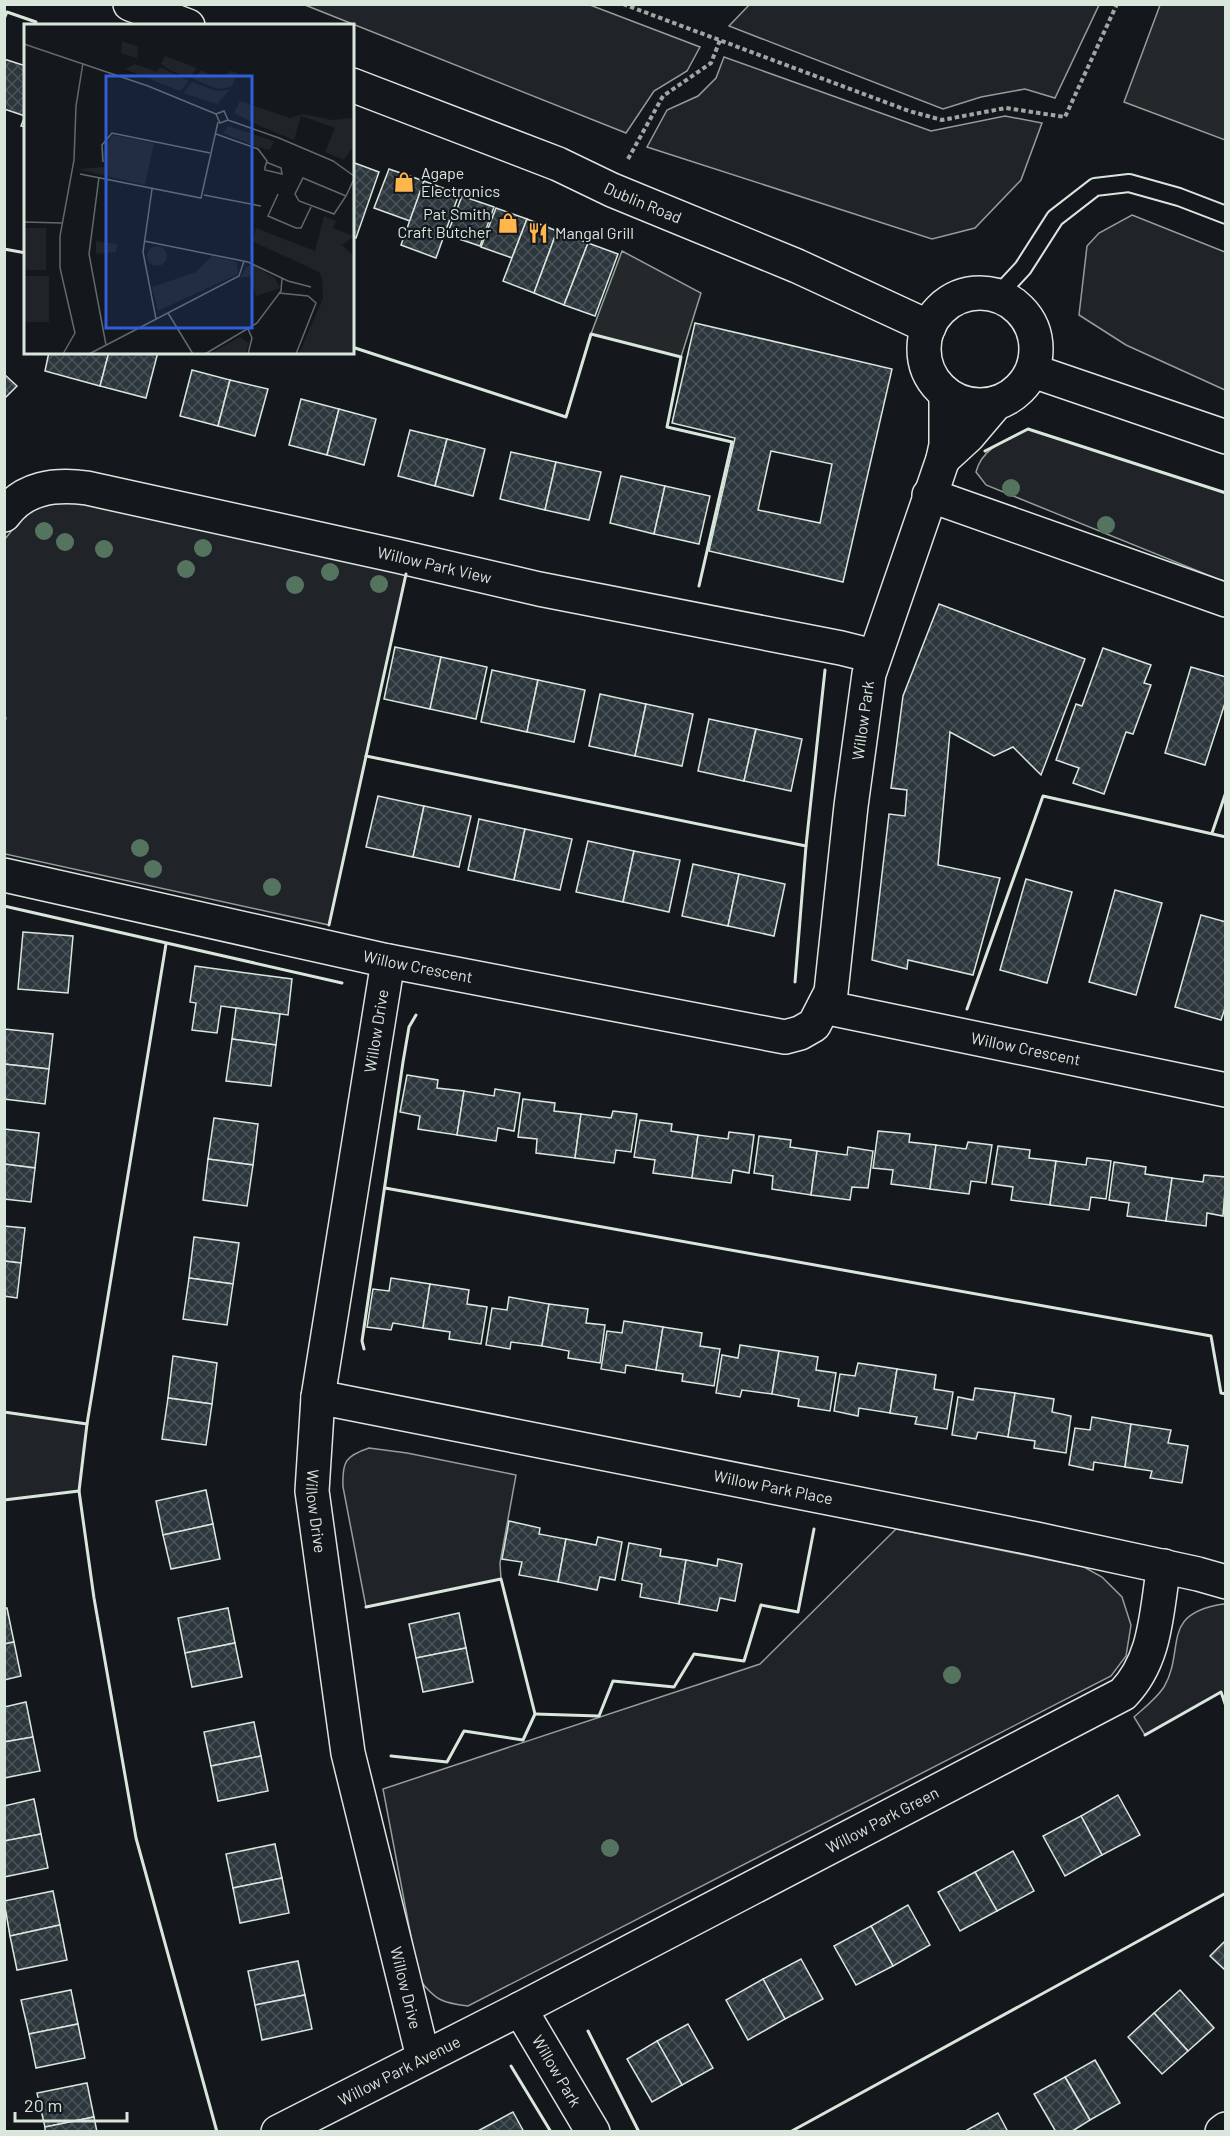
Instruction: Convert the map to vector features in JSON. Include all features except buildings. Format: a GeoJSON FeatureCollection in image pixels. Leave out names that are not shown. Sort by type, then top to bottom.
{"type":"FeatureCollection","features":[{"type":"Feature","properties":{"kind":"street"},"geometry":{"type":"LineString","coordinates":[[130,4],[183,24]]}},
{"type":"Feature","properties":{"kind":"street","name":"Dublin Road"},"geometry":{"type":"LineString","coordinates":[[354,86],[532,154],[612,190],[797,266],[928,327]]}},
{"type":"Feature","properties":{"kind":"street"},"geometry":{"type":"LineString","coordinates":[[981,293],[997,296],[1014,304],[1027,317],[1034,334],[1037,352],[1033,371],[1018,391],[996,403],[979,406],[963,403],[946,394],[934,381],[926,364],[924,345],[928,327],[949,302],[981,293]]}},
{"type":"Feature","properties":{"kind":"street"},"geometry":{"type":"LineString","coordinates":[[1033,371],[1226,436]]}},
{"type":"Feature","properties":{"kind":"street"},"geometry":{"type":"LineString","coordinates":[[943,459],[946,446],[946,394]]}},
{"type":"Feature","properties":{"kind":"street"},"geometry":{"type":"LineString","coordinates":[[943,459],[968,436],[996,403]]}},
{"type":"Feature","properties":{"kind":"street","name":"Willow Park"},"geometry":{"type":"LineString","coordinates":[[827,1000],[869,674],[873,656],[943,459]]}},
{"type":"Feature","properties":{"kind":"street","name":"Willow Park View"},"geometry":{"type":"LineString","coordinates":[[4,515],[23,496],[34,491],[63,486],[87,488],[386,553],[538,589],[873,656]]}},
{"type":"Feature","properties":{"kind":"street"},"geometry":{"type":"LineString","coordinates":[[929,495],[1226,600]]}},
{"type":"Feature","properties":{"kind":"street","name":"Willow Crescent"},"geometry":{"type":"LineString","coordinates":[[4,875],[388,961],[785,1037],[800,1033],[814,1025],[827,1000],[1226,1090]]}},
{"type":"Feature","properties":{"kind":"street","name":"Willow Drive"},"geometry":{"type":"LineString","coordinates":[[388,961],[318,1397],[312,1491],[348,1753],[423,2057]]}},
{"type":"Feature","properties":{"kind":"street","name":"Willow Park Place"},"geometry":{"type":"LineString","coordinates":[[318,1397],[1164,1566],[1226,1582]]}},
{"type":"Feature","properties":{"kind":"street","name":"Willow Park Green"},"geometry":{"type":"LineString","coordinates":[[520,2009],[1123,1694],[1135,1682],[1150,1651],[1164,1566]]}},
{"type":"Feature","properties":{"kind":"street","name":"Willow Park"},"geometry":{"type":"LineString","coordinates":[[520,2009],[593,2132]]}},
{"type":"Feature","properties":{"kind":"street","name":"Willow Park Avenue"},"geometry":{"type":"LineString","coordinates":[[279,2132],[520,2009]]}},
{"type":"Feature","properties":{"kind":"lane"},"geometry":{"type":"LineString","coordinates":[[997,296],[1023,268],[1054,218],[1095,187],[1129,183],[1179,197],[1226,215]]}},
{"type":"Feature","properties":{"kind":"path"},"geometry":{"type":"LineString","coordinates":[[623,4],[909,111],[942,120],[1006,108],[1065,117],[1117,4]]}},
{"type":"Feature","properties":{"kind":"path"},"geometry":{"type":"LineString","coordinates":[[612,190],[663,96],[711,63],[720,40]]}},
{"type":"Feature","properties":{"kind":"shaded area"},"geometry":{"type":"Polygon","coordinates":[[[750,4],[1099,5],[1055,98],[1025,89],[981,97],[943,109],[729,26],[750,4]]]}},
{"type":"Feature","properties":{"kind":"shaded area"},"geometry":{"type":"Polygon","coordinates":[[[305,5],[590,5],[700,47],[687,71],[654,91],[626,133],[305,5]]]}},
{"type":"Feature","properties":{"kind":"shaded area"},"geometry":{"type":"Polygon","coordinates":[[[1160,5],[1225,5],[1225,140],[1124,102],[1160,5]]]}},
{"type":"Feature","properties":{"kind":"shaded area"},"geometry":{"type":"Polygon","coordinates":[[[724,57],[931,131],[1005,116],[1042,123],[1021,180],[975,228],[932,239],[647,147],[667,110],[698,96],[716,78],[724,57]]]}},
{"type":"Feature","properties":{"kind":"shaded area"},"geometry":{"type":"Polygon","coordinates":[[[1132,215],[1225,252],[1225,390],[1126,345],[1079,315],[1087,246],[1099,233],[1132,215]]]}},
{"type":"Feature","properties":{"kind":"shaded area"},"geometry":{"type":"Polygon","coordinates":[[[622,251],[701,293],[681,357],[591,334],[622,251]]]}},
{"type":"Feature","properties":{"kind":"shaded area"},"geometry":{"type":"Polygon","coordinates":[[[1028,429],[1225,493],[1225,582],[986,485],[976,472],[984,456],[996,445],[1028,429]]]}},
{"type":"Feature","properties":{"kind":"shaded area"},"geometry":{"type":"Polygon","coordinates":[[[66,502],[103,506],[406,574],[329,925],[5,854],[5,539],[25,514],[46,504],[66,502]]]}},
{"type":"Feature","properties":{"kind":"shaded area"},"geometry":{"type":"Polygon","coordinates":[[[5,1412],[87,1424],[79,1491],[5,1500],[5,1412]]]}},
{"type":"Feature","properties":{"kind":"shaded area"},"geometry":{"type":"Polygon","coordinates":[[[369,1448],[407,1453],[516,1475],[500,1563],[501,1579],[366,1607],[343,1487],[343,1471],[350,1457],[369,1448]]]}},
{"type":"Feature","properties":{"kind":"shaded area"},"geometry":{"type":"Polygon","coordinates":[[[896,1529],[1084,1567],[1102,1577],[1122,1597],[1131,1625],[1126,1656],[1111,1676],[468,2006],[445,2002],[430,1992],[419,1979],[383,1789],[760,1664],[896,1529]]]}},
{"type":"Feature","properties":{"kind":"shaded area"},"geometry":{"type":"Polygon","coordinates":[[[1226,1605],[1225,1706],[1221,1692],[1145,1735],[1134,1717],[1164,1687],[1170,1673],[1182,1625],[1190,1616],[1203,1609],[1226,1605]]]}},
{"type":"Feature","properties":{"kind":"wall"},"geometry":{"type":"LineString","coordinates":[[4,19],[7,12],[36,22]]}},
{"type":"Feature","properties":{"kind":"wall"},"geometry":{"type":"LineString","coordinates":[[4,249],[24,253]]}},
{"type":"Feature","properties":{"kind":"wall"},"geometry":{"type":"LineString","coordinates":[[354,348],[566,417],[591,334],[681,357],[667,427],[732,442],[699,586]]}},
{"type":"Feature","properties":{"kind":"wall"},"geometry":{"type":"LineString","coordinates":[[985,451],[1028,429],[1226,493]]}},
{"type":"Feature","properties":{"kind":"wall"},"geometry":{"type":"LineString","coordinates":[[329,925],[406,574]]}},
{"type":"Feature","properties":{"kind":"wall"},"geometry":{"type":"LineString","coordinates":[[795,982],[806,846],[825,670]]}},
{"type":"Feature","properties":{"kind":"wall"},"geometry":{"type":"LineString","coordinates":[[366,756],[806,846]]}},
{"type":"Feature","properties":{"kind":"wall"},"geometry":{"type":"LineString","coordinates":[[1212,833],[1226,792]]}},
{"type":"Feature","properties":{"kind":"wall"},"geometry":{"type":"LineString","coordinates":[[967,1009],[1043,796],[1226,837]]}},
{"type":"Feature","properties":{"kind":"wall"},"geometry":{"type":"LineString","coordinates":[[4,906],[342,983]]}},
{"type":"Feature","properties":{"kind":"wall"},"geometry":{"type":"LineString","coordinates":[[166,944],[87,1424],[79,1491],[94,1598],[136,1838],[217,2132]]}},
{"type":"Feature","properties":{"kind":"wall"},"geometry":{"type":"LineString","coordinates":[[364,1349],[362,1341],[403,1062],[409,1027],[416,1015]]}},
{"type":"Feature","properties":{"kind":"wall"},"geometry":{"type":"LineString","coordinates":[[385,1188],[1211,1336],[1221,1393],[1226,1394]]}},
{"type":"Feature","properties":{"kind":"wall"},"geometry":{"type":"LineString","coordinates":[[4,1412],[87,1424]]}},
{"type":"Feature","properties":{"kind":"wall"},"geometry":{"type":"LineString","coordinates":[[4,1500],[79,1491]]}},
{"type":"Feature","properties":{"kind":"wall"},"geometry":{"type":"LineString","coordinates":[[535,1714],[599,1716],[613,1681],[674,1687],[694,1654],[744,1661],[761,1605],[798,1612],[814,1529]]}},
{"type":"Feature","properties":{"kind":"wall"},"geometry":{"type":"LineString","coordinates":[[366,1607],[501,1579],[535,1714],[523,1740],[464,1731],[447,1762],[391,1756]]}},
{"type":"Feature","properties":{"kind":"wall"},"geometry":{"type":"LineString","coordinates":[[1145,1735],[1221,1692],[1226,1706]]}},
{"type":"Feature","properties":{"kind":"wall"},"geometry":{"type":"LineString","coordinates":[[790,2132],[1226,1893]]}},
{"type":"Feature","properties":{"kind":"wall"},"geometry":{"type":"LineString","coordinates":[[588,2031],[639,2132]]}},
{"type":"Feature","properties":{"kind":"wall"},"geometry":{"type":"LineString","coordinates":[[511,2066],[551,2132]]}},
{"type":"Feature","properties":{"kind":"place","name":"Agape Electronics"},"geometry":{"type":"Point","coordinates":[404,182]}},
{"type":"Feature","properties":{"kind":"place","name":"Pat Smith Craft Butcher"},"geometry":{"type":"Point","coordinates":[508,223]}},
{"type":"Feature","properties":{"kind":"place","name":"Mangal Grill"},"geometry":{"type":"Point","coordinates":[538,233]}}]}
